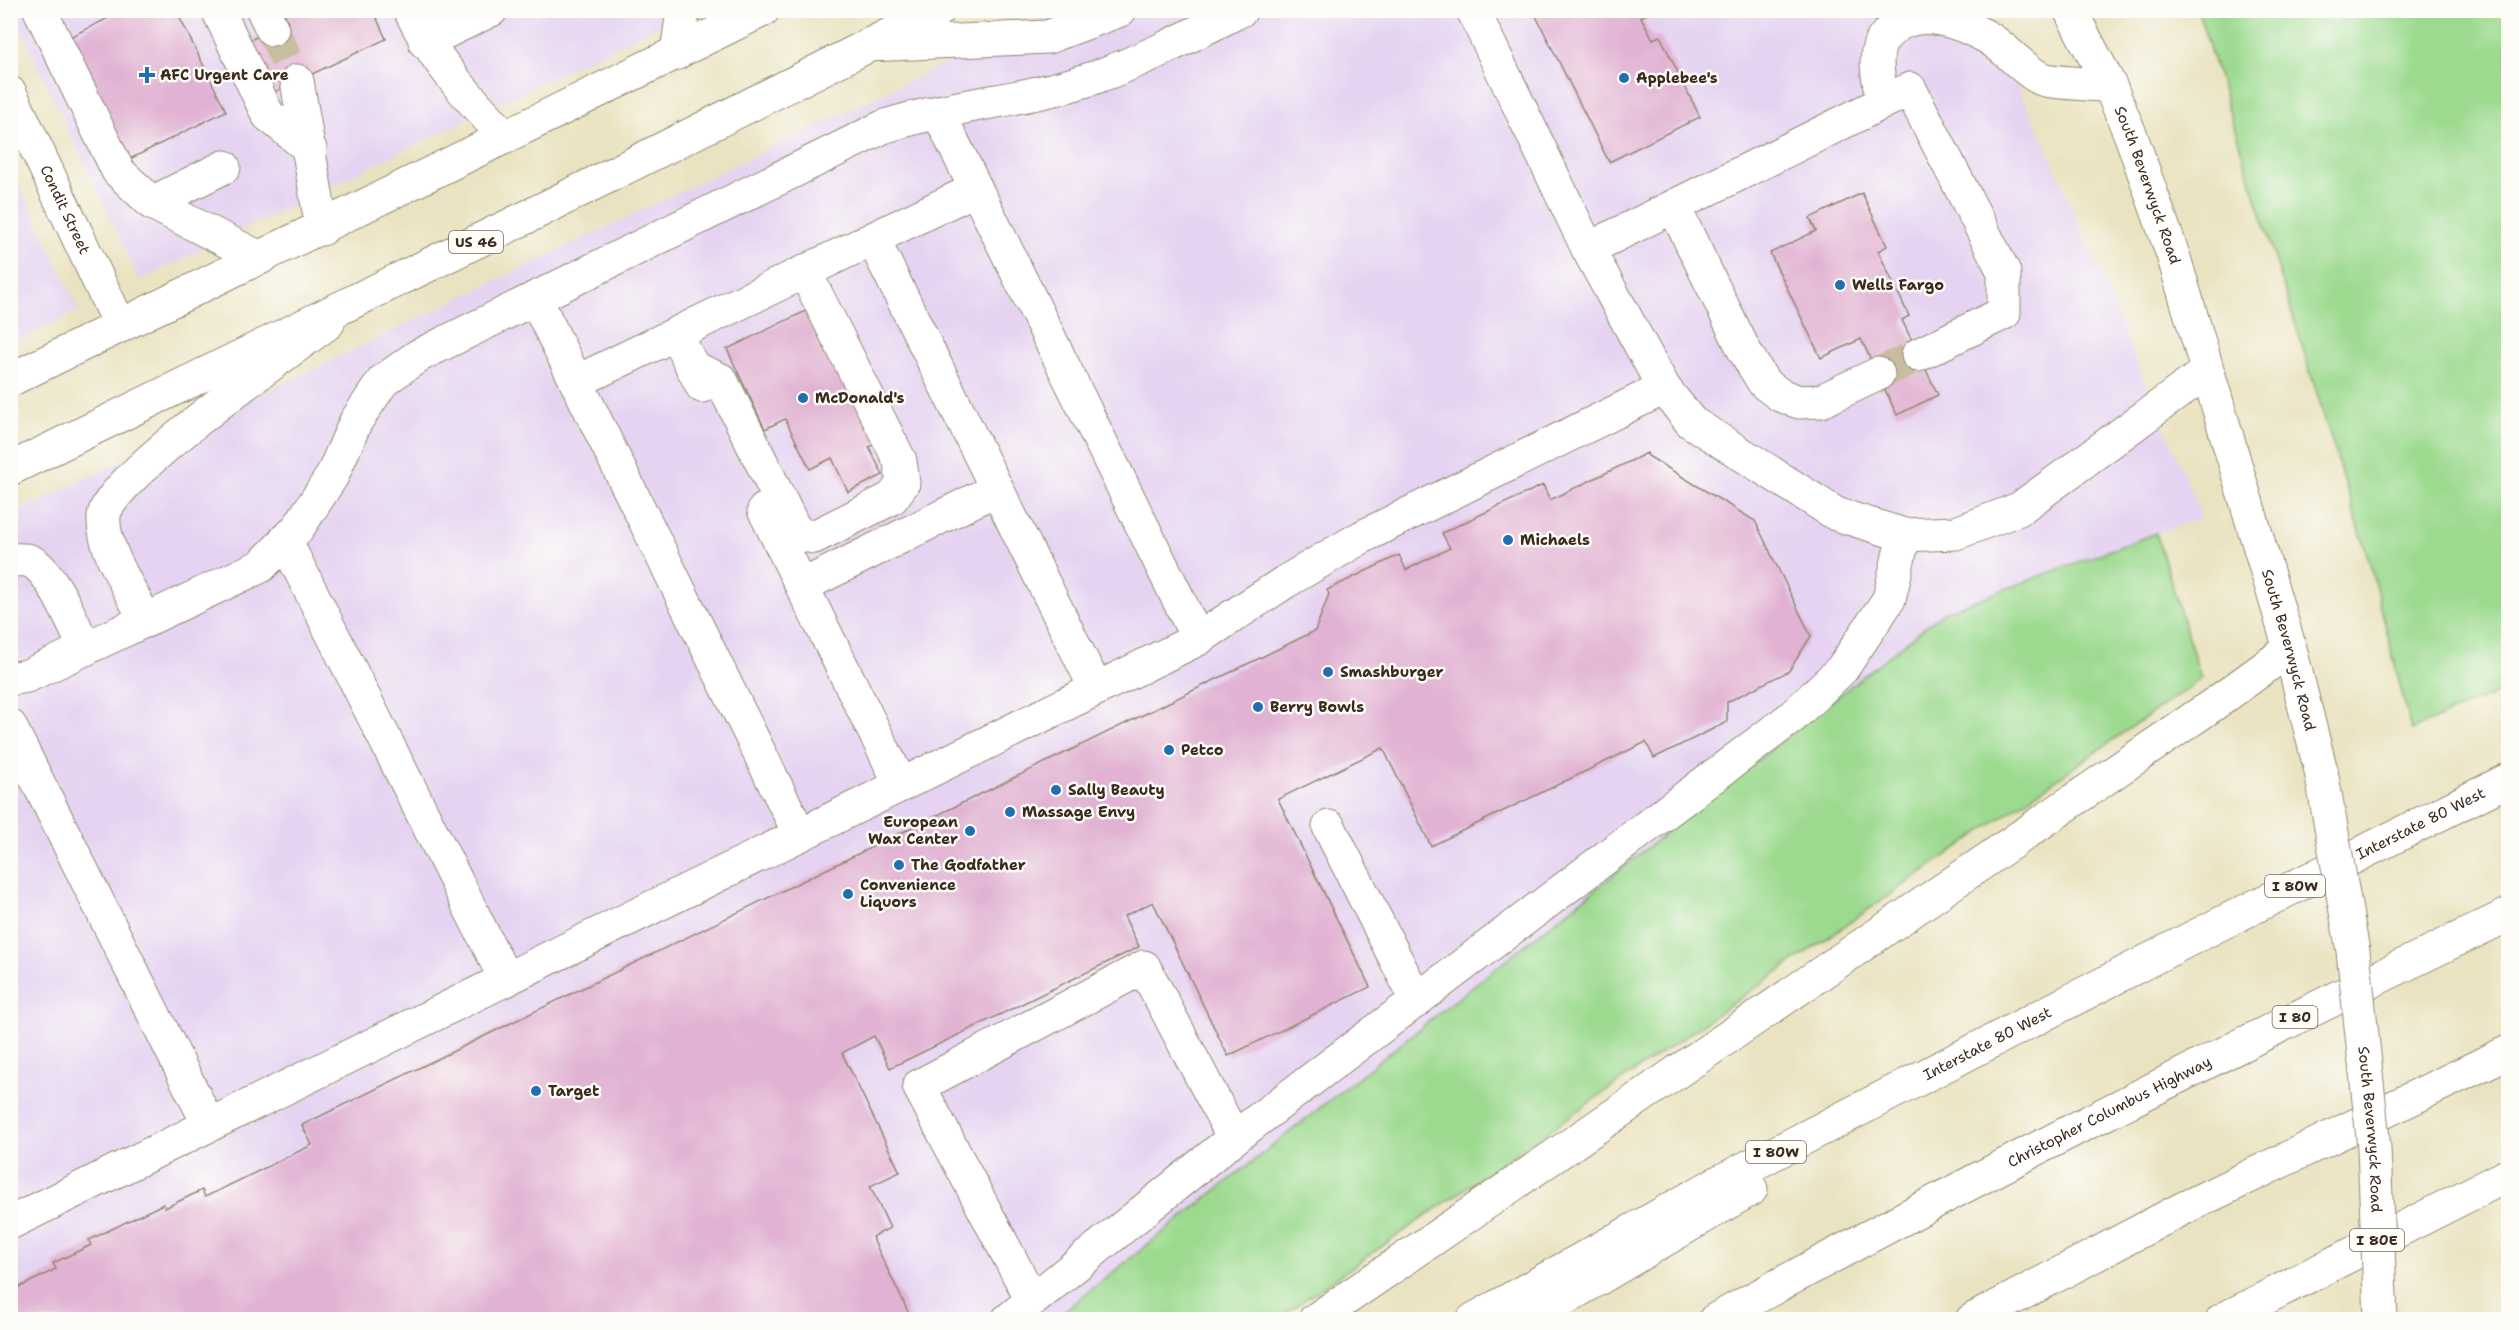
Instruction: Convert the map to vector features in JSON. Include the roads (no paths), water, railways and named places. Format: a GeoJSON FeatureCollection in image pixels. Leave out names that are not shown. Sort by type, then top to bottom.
{"type":"FeatureCollection","features":[{"type":"Feature","properties":{"kind":"main road"},"geometry":{"type":"LineString","coordinates":[[40,10],[118,171],[152,202],[260,258]]}},
{"type":"Feature","properties":{"kind":"main road"},"geometry":{"type":"LineString","coordinates":[[218,10],[268,115],[310,149]]}},
{"type":"Feature","properties":{"kind":"main road"},"geometry":{"type":"LineString","coordinates":[[410,10],[425,42],[463,92],[506,137]]}},
{"type":"Feature","properties":{"kind":"main road"},"geometry":{"type":"LineString","coordinates":[[425,42],[491,10]]}},
{"type":"Feature","properties":{"kind":"main road"},"geometry":{"type":"LineString","coordinates":[[677,54],[682,10]]}},
{"type":"Feature","properties":{"kind":"main road"},"geometry":{"type":"LineString","coordinates":[[18,370],[120,326],[322,229],[763,10]]}},
{"type":"Feature","properties":{"kind":"main road","name":"US 46"},"geometry":{"type":"LineString","coordinates":[[10,469],[363,297],[939,10]]}},
{"type":"Feature","properties":{"kind":"main road"},"geometry":{"type":"LineString","coordinates":[[868,45],[1048,37],[1120,10]]}},
{"type":"Feature","properties":{"kind":"main road"},"geometry":{"type":"LineString","coordinates":[[10,679],[27,676],[85,650],[261,566],[298,528],[332,476],[356,421],[383,381],[418,356],[883,127],[938,112],[1032,95],[1096,77],[1173,44],[1241,10]]}},
{"type":"Feature","properties":{"kind":"main road"},"geometry":{"type":"LineString","coordinates":[[1473,10],[1588,249],[1664,388],[1691,422],[1836,513],[1904,535],[1956,533],[2019,509],[2206,372]]}},
{"type":"Feature","properties":{"kind":"main road","name":"South Beverwyck Road"},"geometry":{"type":"LineString","coordinates":[[2070,10],[2110,86],[2131,136],[2174,258],[2290,649],[2321,771],[2353,951],[2374,1148],[2381,1320]]}},
{"type":"Feature","properties":{"kind":"main road"},"geometry":{"type":"LineString","coordinates":[[1883,102],[1877,70],[1879,46],[1885,36],[1898,25],[1924,16],[1951,21],[1988,38],[2042,79],[2110,86]]}},
{"type":"Feature","properties":{"kind":"main road"},"geometry":{"type":"LineString","coordinates":[[297,81],[322,229]]}},
{"type":"Feature","properties":{"kind":"main road"},"geometry":{"type":"LineString","coordinates":[[1588,249],[1910,89],[2004,272],[2004,313],[1918,355]]}},
{"type":"Feature","properties":{"kind":"main road","name":"Condit Street"},"geometry":{"type":"LineString","coordinates":[[10,93],[120,326]]}},
{"type":"Feature","properties":{"kind":"main road"},"geometry":{"type":"LineString","coordinates":[[938,112],[1198,639]]}},
{"type":"Feature","properties":{"kind":"main road"},"geometry":{"type":"LineString","coordinates":[[152,202],[224,167]]}},
{"type":"Feature","properties":{"kind":"main road"},"geometry":{"type":"LineString","coordinates":[[576,382],[976,189]]}},
{"type":"Feature","properties":{"kind":"main road"},"geometry":{"type":"LineString","coordinates":[[1674,207],[1744,350],[1764,383],[1780,395],[1799,402],[1821,401],[1878,374]]}},
{"type":"Feature","properties":{"kind":"main road"},"geometry":{"type":"LineString","coordinates":[[873,239],[1096,689]]}},
{"type":"Feature","properties":{"kind":"main road"},"geometry":{"type":"LineString","coordinates":[[692,367],[721,380],[794,528],[802,535],[814,537],[892,498],[903,483],[900,461],[805,272]]}},
{"type":"Feature","properties":{"kind":"main road"},"geometry":{"type":"LineString","coordinates":[[146,621],[105,538],[104,513],[123,485],[184,430],[363,297]]}},
{"type":"Feature","properties":{"kind":"main road"},"geometry":{"type":"LineString","coordinates":[[535,298],[800,835]]}},
{"type":"Feature","properties":{"kind":"main road"},"geometry":{"type":"LineString","coordinates":[[676,334],[901,785]]}},
{"type":"Feature","properties":{"kind":"main road"},"geometry":{"type":"LineString","coordinates":[[10,1223],[1198,639],[1285,582],[1362,537],[1664,388]]}},
{"type":"Feature","properties":{"kind":"main road"},"geometry":{"type":"LineString","coordinates":[[802,586],[997,489]]}},
{"type":"Feature","properties":{"kind":"main road"},"geometry":{"type":"LineString","coordinates":[[1234,1138],[1144,967],[919,1086],[1020,1310],[1234,1138],[1792,717],[1842,669],[1889,599],[1904,535]]}},
{"type":"Feature","properties":{"kind":"main road"},"geometry":{"type":"LineString","coordinates":[[285,540],[506,980]]}},
{"type":"Feature","properties":{"kind":"main road"},"geometry":{"type":"LineString","coordinates":[[10,560],[30,561],[48,578],[65,607],[85,650]]}},
{"type":"Feature","properties":{"kind":"main road"},"geometry":{"type":"LineString","coordinates":[[1315,1320],[2220,700],[2290,649]]}},
{"type":"Feature","properties":{"kind":"main road"},"geometry":{"type":"LineString","coordinates":[[10,726],[209,1125]]}},
{"type":"Feature","properties":{"kind":"main road","name":"Interstate 80 West"},"geometry":{"type":"LineString","coordinates":[[1473,1320],[1719,1182],[2083,994],[2508,780]]}},
{"type":"Feature","properties":{"kind":"main road"},"geometry":{"type":"LineString","coordinates":[[1329,827],[1417,1000]]}},
{"type":"Feature","properties":{"kind":"main road","name":"Christopher Columbus Highway"},"geometry":{"type":"LineString","coordinates":[[1715,1320],[2083,1123],[2313,1008],[2508,915]]}},
{"type":"Feature","properties":{"kind":"main road"},"geometry":{"type":"LineString","coordinates":[[1528,1320],[2083,994]]}},
{"type":"Feature","properties":{"kind":"main road"},"geometry":{"type":"LineString","coordinates":[[1972,1320],[2191,1205],[2508,1052]]}},
{"type":"Feature","properties":{"kind":"main road","name":"I 80E"},"geometry":{"type":"LineString","coordinates":[[2222,1320],[2508,1174]]}},
{"type":"Feature","properties":{"kind":"tunnel"},"geometry":{"type":"LineString","coordinates":[[272,29],[297,81]]}},
{"type":"Feature","properties":{"kind":"tunnel"},"geometry":{"type":"LineString","coordinates":[[1878,374],[1918,355]]}},
{"type":"Feature","properties":{"kind":"place","name":"AFC Urgent Care"},"geometry":{"type":"Point","coordinates":[147,75]}},
{"type":"Feature","properties":{"kind":"place","name":"Applebee's"},"geometry":{"type":"Point","coordinates":[1624,78]}},
{"type":"Feature","properties":{"kind":"place","name":"Wells Fargo"},"geometry":{"type":"Point","coordinates":[1840,285]}},
{"type":"Feature","properties":{"kind":"place","name":"McDonald's"},"geometry":{"type":"Point","coordinates":[803,398]}},
{"type":"Feature","properties":{"kind":"place","name":"Michaels"},"geometry":{"type":"Point","coordinates":[1508,540]}},
{"type":"Feature","properties":{"kind":"place","name":"Smashburger"},"geometry":{"type":"Point","coordinates":[1328,672]}},
{"type":"Feature","properties":{"kind":"place","name":"Berry Bowls"},"geometry":{"type":"Point","coordinates":[1258,707]}},
{"type":"Feature","properties":{"kind":"place","name":"Petco"},"geometry":{"type":"Point","coordinates":[1169,750]}},
{"type":"Feature","properties":{"kind":"place","name":"Sally Beauty"},"geometry":{"type":"Point","coordinates":[1056,790]}},
{"type":"Feature","properties":{"kind":"place","name":"Massage Envy"},"geometry":{"type":"Point","coordinates":[1010,812]}},
{"type":"Feature","properties":{"kind":"place","name":"European Wax Center"},"geometry":{"type":"Point","coordinates":[970,831]}},
{"type":"Feature","properties":{"kind":"place","name":"The Godfather"},"geometry":{"type":"Point","coordinates":[899,865]}},
{"type":"Feature","properties":{"kind":"place","name":"Convenience Liquors"},"geometry":{"type":"Point","coordinates":[848,894]}},
{"type":"Feature","properties":{"kind":"place","name":"Target"},"geometry":{"type":"Point","coordinates":[536,1091]}}]}
